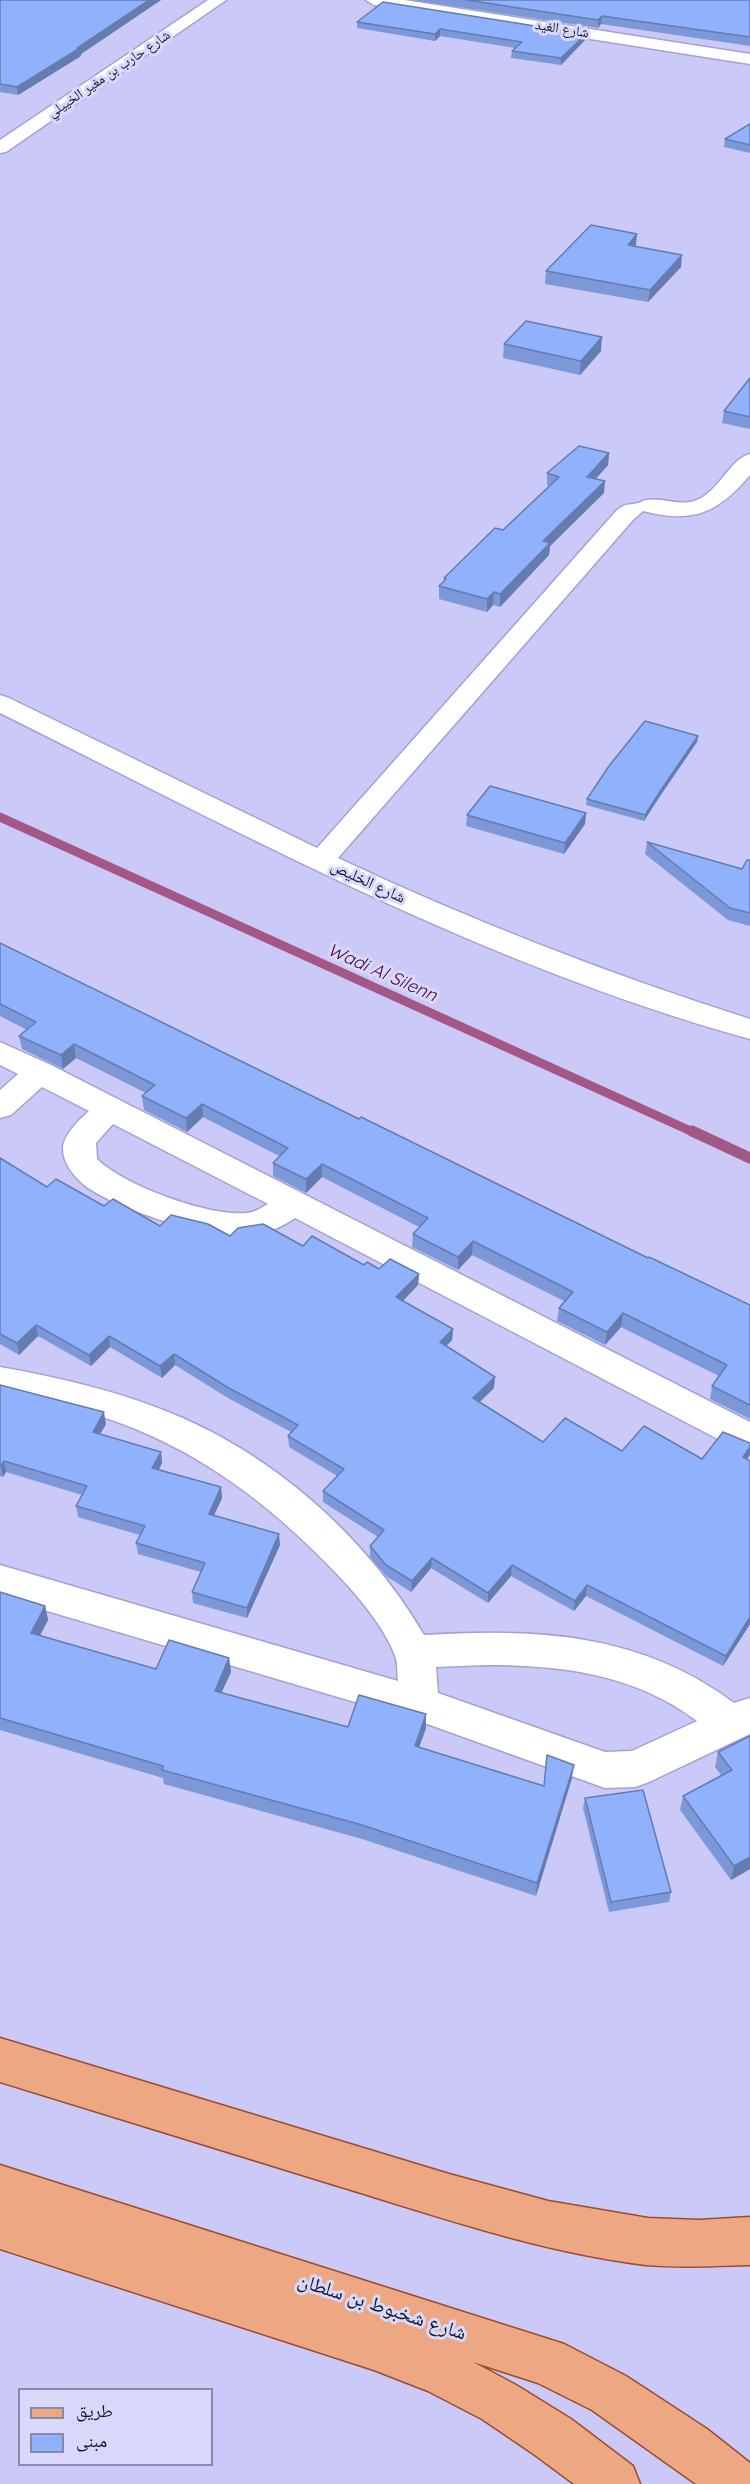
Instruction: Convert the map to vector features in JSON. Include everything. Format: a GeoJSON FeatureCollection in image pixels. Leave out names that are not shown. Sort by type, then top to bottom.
{"type":"FeatureCollection","features":[{"type":"Feature","properties":{"kind":"main road"},"geometry":{"type":"LineString","coordinates":[[0,2060],[530,2221],[628,2240],[727,2243],[750,2241]]}},
{"type":"Feature","properties":{"kind":"main road","name":"شارع شخبوط بن سلطان"},"geometry":{"type":"LineString","coordinates":[[0,2188],[547,2361],[609,2393],[689,2447],[736,2484]]}},
{"type":"Feature","properties":{"kind":"main road"},"geometry":{"type":"LineString","coordinates":[[0,2226],[362,2342],[442,2372],[499,2402],[553,2437],[615,2484]]}},
{"type":"Feature","properties":{"kind":"street","name":"شارع حارب بن مغير الخييلي"},"geometry":{"type":"LineString","coordinates":[[0,148],[218,0]]}},
{"type":"Feature","properties":{"kind":"street","name":"شارع الغيد"},"geometry":{"type":"LineString","coordinates":[[374,0],[750,59]]}},
{"type":"Feature","properties":{"kind":"street"},"geometry":{"type":"LineString","coordinates":[[321,860],[625,515],[641,508],[684,510],[710,504],[719,498],[750,461]]}},
{"type":"Feature","properties":{"kind":"street","name":"شارع الخليص"},"geometry":{"type":"LineString","coordinates":[[0,704],[460,925],[666,1002],[750,1029]]}},
{"type":"Feature","properties":{"kind":"street"},"geometry":{"type":"LineString","coordinates":[[0,1052],[750,1439]]}},
{"type":"Feature","properties":{"kind":"street"},"geometry":{"type":"LineString","coordinates":[[0,1107],[40,1072]]}},
{"type":"Feature","properties":{"kind":"street"},"geometry":{"type":"LineString","coordinates":[[110,1108],[85,1136],[78,1148],[78,1157],[83,1166],[109,1185],[137,1198],[227,1225],[241,1227],[265,1222],[293,1203]]}},
{"type":"Feature","properties":{"kind":"street"},"geometry":{"type":"LineString","coordinates":[[0,1381],[54,1389],[117,1406],[177,1430],[233,1461],[284,1499],[332,1543],[381,1596],[414,1652],[419,1704]]}},
{"type":"Feature","properties":{"kind":"street"},"geometry":{"type":"LineString","coordinates":[[0,1581],[419,1704],[591,1766],[613,1770],[635,1769],[741,1720]]}},
{"type":"Feature","properties":{"kind":"street"},"geometry":{"type":"LineString","coordinates":[[414,1652],[514,1647],[574,1651],[633,1667],[741,1720]]}},
{"type":"Feature","properties":{"kind":"building"},"geometry":{"type":"Polygon","coordinates":[[[0,0],[149,0],[77,48],[80,48],[17,87],[0,84],[0,0]]]}},
{"type":"Feature","properties":{"kind":"building"},"geometry":{"type":"Polygon","coordinates":[[[467,0],[750,0],[750,37],[602,16],[598,20],[467,0]]]}},
{"type":"Feature","properties":{"kind":"building"},"geometry":{"type":"Polygon","coordinates":[[[383,2],[586,34],[561,58],[512,51],[522,42],[440,29],[435,34],[357,22],[383,2]]]}},
{"type":"Feature","properties":{"kind":"building"},"geometry":{"type":"Polygon","coordinates":[[[750,124],[750,145],[725,139],[750,124]]]}},
{"type":"Feature","properties":{"kind":"building"},"geometry":{"type":"Polygon","coordinates":[[[591,225],[637,234],[628,245],[682,255],[650,290],[546,271],[591,225]]]}},
{"type":"Feature","properties":{"kind":"building"},"geometry":{"type":"Polygon","coordinates":[[[526,321],[602,337],[581,361],[504,344],[526,321]]]}},
{"type":"Feature","properties":{"kind":"building"},"geometry":{"type":"Polygon","coordinates":[[[750,378],[750,417],[724,411],[750,378]]]}},
{"type":"Feature","properties":{"kind":"building"},"geometry":{"type":"Polygon","coordinates":[[[579,446],[609,453],[587,477],[605,481],[543,541],[550,543],[500,594],[494,592],[487,599],[439,586],[446,579],[444,578],[495,528],[503,530],[559,477],[547,473],[579,446]]]}},
{"type":"Feature","properties":{"kind":"building"},"geometry":{"type":"Polygon","coordinates":[[[645,721],[698,736],[645,815],[587,799],[609,766],[645,721]]]}},
{"type":"Feature","properties":{"kind":"building"},"geometry":{"type":"Polygon","coordinates":[[[490,786],[586,813],[565,843],[467,815],[490,786]]]}},
{"type":"Feature","properties":{"kind":"building"},"geometry":{"type":"Polygon","coordinates":[[[647,842],[742,869],[747,860],[750,860],[750,913],[730,908],[647,842]]]}},
{"type":"Feature","properties":{"kind":"building"},"geometry":{"type":"Polygon","coordinates":[[[0,943],[359,1119],[361,1117],[648,1258],[750,1305],[750,1405],[712,1386],[727,1365],[623,1313],[607,1332],[559,1308],[573,1292],[473,1241],[458,1257],[413,1234],[428,1218],[322,1164],[306,1179],[273,1163],[288,1148],[202,1104],[186,1118],[142,1096],[155,1085],[74,1044],[61,1055],[19,1036],[36,1022],[0,1004],[0,943]]]}},
{"type":"Feature","properties":{"kind":"building"},"geometry":{"type":"Polygon","coordinates":[[[0,1158],[47,1187],[56,1179],[104,1206],[113,1199],[160,1226],[171,1215],[208,1224],[230,1236],[238,1228],[263,1224],[303,1246],[312,1236],[364,1265],[367,1262],[379,1269],[390,1259],[419,1274],[396,1297],[453,1329],[440,1342],[495,1377],[473,1398],[543,1442],[565,1418],[622,1451],[644,1426],[702,1459],[723,1432],[750,1443],[743,1457],[750,1461],[750,1617],[726,1656],[587,1585],[575,1601],[512,1565],[488,1593],[432,1558],[412,1581],[386,1565],[370,1546],[384,1530],[323,1491],[344,1469],[288,1436],[298,1425],[227,1387],[174,1354],[160,1366],[109,1336],[89,1355],[36,1325],[17,1343],[0,1334],[0,1158]]]}},
{"type":"Feature","properties":{"kind":"building"},"geometry":{"type":"Polygon","coordinates":[[[0,1385],[104,1412],[93,1432],[161,1452],[152,1468],[221,1487],[209,1514],[279,1534],[247,1608],[192,1592],[205,1563],[136,1543],[145,1526],[76,1506],[87,1486],[4,1461],[0,1466],[0,1385]]]}},
{"type":"Feature","properties":{"kind":"building"},"geometry":{"type":"Polygon","coordinates":[[[0,1592],[45,1606],[31,1633],[156,1669],[169,1640],[229,1658],[215,1691],[348,1727],[359,1695],[426,1714],[415,1746],[544,1786],[547,1755],[574,1765],[537,1883],[362,1825],[162,1770],[163,1766],[0,1718],[0,1592]]]}},
{"type":"Feature","properties":{"kind":"building"},"geometry":{"type":"Polygon","coordinates":[[[750,1736],[750,1857],[734,1866],[683,1796],[732,1770],[718,1752],[750,1736]]]}},
{"type":"Feature","properties":{"kind":"building"},"geometry":{"type":"Polygon","coordinates":[[[643,1790],[671,1892],[611,1902],[585,1798],[643,1790]]]}},
{"type":"Feature","properties":{"kind":"waterway","name":"Wadi Al Silenn"},"geometry":{"type":"LineString","coordinates":[[0,817],[695,1133]]}},
{"type":"Feature","properties":{"kind":"waterway","name":"Wadi Al Silenn"},"geometry":{"type":"LineString","coordinates":[[692,1131],[750,1158]]}}]}
